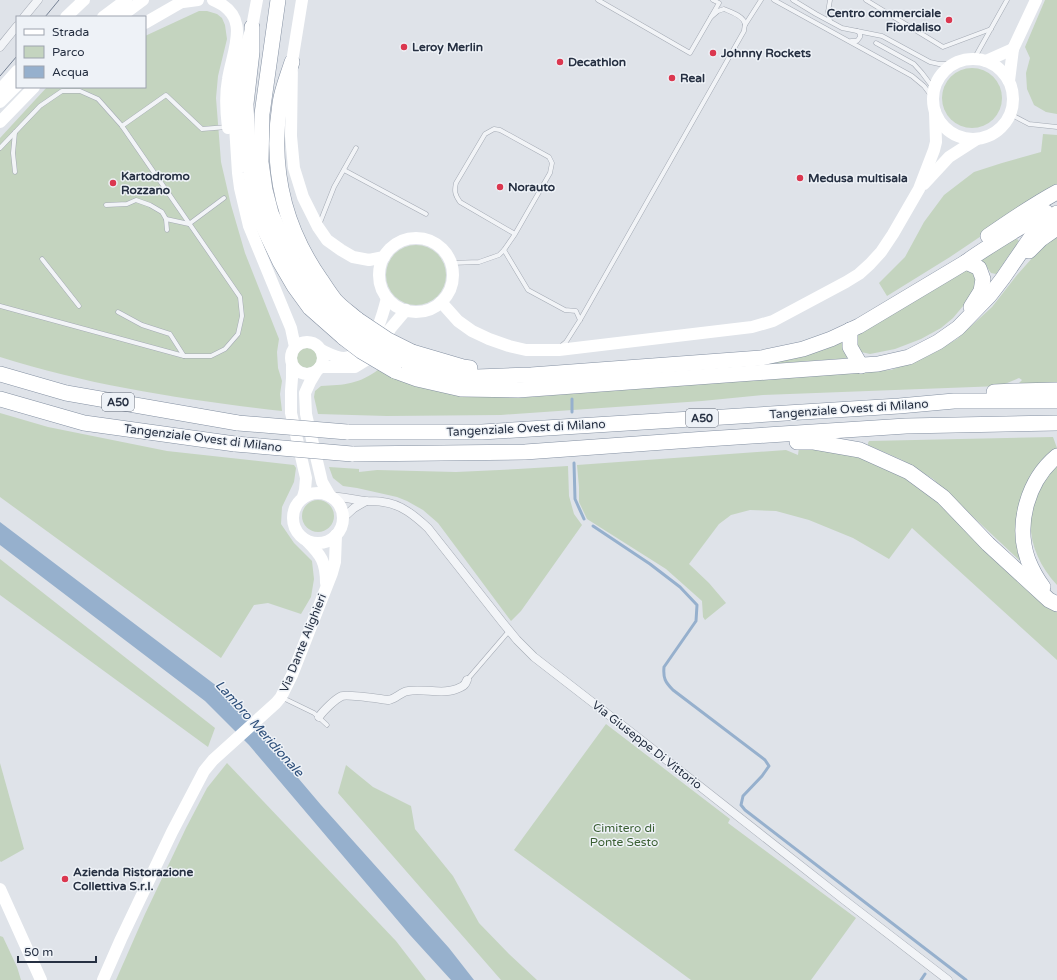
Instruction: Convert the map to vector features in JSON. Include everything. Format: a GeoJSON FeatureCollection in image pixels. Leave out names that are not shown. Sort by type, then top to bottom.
{"type":"FeatureCollection","features":[{"type":"Feature","properties":{"kind":"highway"},"geometry":{"type":"LineString","coordinates":[[278,0],[262,114],[261,162],[265,190],[271,213],[291,258],[310,288],[335,316],[351,330]]}},
{"type":"Feature","properties":{"kind":"highway"},"geometry":{"type":"LineString","coordinates":[[252,27],[252,52],[246,112],[248,149],[258,216],[280,262],[294,286],[310,308],[351,330],[388,340],[417,379],[461,389],[518,390],[861,366],[878,364],[909,356],[938,342],[958,328],[990,295],[1038,227],[1057,213]]}},
{"type":"Feature","properties":{"kind":"highway"},"geometry":{"type":"LineString","coordinates":[[292,62],[280,101],[276,136],[278,170],[283,199],[295,234],[313,268],[335,300],[361,351],[404,361],[463,367],[512,375],[761,358],[803,348],[831,339],[859,326],[1057,206]]}},
{"type":"Feature","properties":{"kind":"highway"},"geometry":{"type":"LineString","coordinates":[[894,305],[1013,218],[1057,192]]}},
{"type":"Feature","properties":{"kind":"highway"},"geometry":{"type":"LineString","coordinates":[[1003,278],[1041,239],[1057,228]]}},
{"type":"Feature","properties":{"kind":"highway"},"geometry":{"type":"LineString","coordinates":[[958,328],[981,291],[983,279],[979,268],[966,262]]}},
{"type":"Feature","properties":{"kind":"highway"},"geometry":{"type":"LineString","coordinates":[[850,330],[850,347],[861,366]]}},
{"type":"Feature","properties":{"kind":"highway","name":"Tangenziale Ovest di Milano"},"geometry":{"type":"LineString","coordinates":[[0,374],[66,393],[238,423],[346,432],[482,432],[899,406],[954,401],[1057,401]]}},
{"type":"Feature","properties":{"kind":"highway"},"geometry":{"type":"LineString","coordinates":[[954,401],[994,392],[1057,390]]}},
{"type":"Feature","properties":{"kind":"highway","name":"Tangenziale Ovest di Milano"},"geometry":{"type":"LineString","coordinates":[[0,399],[84,422],[235,444],[352,454],[525,452],[906,426],[1057,423]]}},
{"type":"Feature","properties":{"kind":"highway"},"geometry":{"type":"LineString","coordinates":[[706,439],[755,442],[814,442],[860,450],[909,472],[943,497],[1049,600],[1057,604]]}},
{"type":"Feature","properties":{"kind":"highway"},"geometry":{"type":"LineString","coordinates":[[1057,456],[1039,475],[1030,493],[1023,521],[1024,542],[1028,560],[1036,577],[1048,593],[1057,600]]}},
{"type":"Feature","properties":{"kind":"street"},"geometry":{"type":"LineString","coordinates":[[25,16],[38,0]]}},
{"type":"Feature","properties":{"kind":"street"},"geometry":{"type":"LineString","coordinates":[[67,16],[84,0]]}},
{"type":"Feature","properties":{"kind":"street"},"geometry":{"type":"LineString","coordinates":[[104,16],[126,0]]}},
{"type":"Feature","properties":{"kind":"street"},"geometry":{"type":"LineString","coordinates":[[121,16],[144,0]]}},
{"type":"Feature","properties":{"kind":"street"},"geometry":{"type":"LineString","coordinates":[[146,22],[184,1],[198,0]]}},
{"type":"Feature","properties":{"kind":"street"},"geometry":{"type":"LineString","coordinates":[[213,0],[226,7],[234,19],[237,30],[237,41],[228,78],[226,94],[231,127],[232,151],[240,188],[249,226],[291,328],[295,347]]}},
{"type":"Feature","properties":{"kind":"street"},"geometry":{"type":"LineString","coordinates":[[302,0],[292,62],[291,136],[294,168],[303,197],[318,227],[327,240],[353,257],[369,260],[384,257]]}},
{"type":"Feature","properties":{"kind":"street"},"geometry":{"type":"LineString","coordinates":[[1009,81],[1013,49],[1036,0]]}},
{"type":"Feature","properties":{"kind":"street"},"geometry":{"type":"LineString","coordinates":[[231,127],[236,77],[252,27],[254,3]]}},
{"type":"Feature","properties":{"kind":"street"},"geometry":{"type":"LineString","coordinates":[[0,47],[16,27]]}},
{"type":"Feature","properties":{"kind":"street"},"geometry":{"type":"LineString","coordinates":[[441,302],[458,321],[472,331],[489,339],[526,350],[556,350],[752,327],[773,321],[859,274],[881,252],[919,189],[934,150],[936,142],[933,94],[938,79],[944,71],[952,64],[963,60],[980,60],[1013,49]]}},
{"type":"Feature","properties":{"kind":"street"},"geometry":{"type":"LineString","coordinates":[[919,189],[949,157],[977,139],[997,131],[1010,114],[1013,103],[1009,81],[1003,72],[995,65],[980,60]]}},
{"type":"Feature","properties":{"kind":"street"},"geometry":{"type":"LineString","coordinates":[[0,90],[16,72]]}},
{"type":"Feature","properties":{"kind":"street"},"geometry":{"type":"LineString","coordinates":[[0,102],[16,86]]}},
{"type":"Feature","properties":{"kind":"street"},"geometry":{"type":"LineString","coordinates":[[0,122],[33,88]]}},
{"type":"Feature","properties":{"kind":"street"},"geometry":{"type":"LineString","coordinates":[[935,112],[942,124],[951,133],[964,138],[977,139]]}},
{"type":"Feature","properties":{"kind":"street"},"geometry":{"type":"LineString","coordinates":[[414,238],[426,239],[436,244],[445,252],[451,262],[453,273],[452,284],[448,294],[441,302],[431,309],[419,312],[406,310],[396,306],[387,298],[379,278],[380,267],[384,257],[392,247],[402,241],[414,238]]}},
{"type":"Feature","properties":{"kind":"street"},"geometry":{"type":"LineString","coordinates":[[303,497],[306,478],[292,413],[292,366],[290,355],[299,344],[309,342],[321,350],[333,355],[345,358],[354,355],[372,337],[380,322],[387,298]]}},
{"type":"Feature","properties":{"kind":"street"},"geometry":{"type":"LineString","coordinates":[[292,366],[300,374],[305,375],[311,375],[318,370],[355,367],[368,359],[381,345],[390,329],[406,310]]}},
{"type":"Feature","properties":{"kind":"street"},"geometry":{"type":"LineString","coordinates":[[321,350],[323,359],[305,393],[306,414],[322,482],[330,496]]}},
{"type":"Feature","properties":{"kind":"street"},"geometry":{"type":"LineString","coordinates":[[312,493],[321,493],[330,496],[339,505],[342,511],[343,518],[340,530],[330,540],[322,542],[315,543],[300,536],[295,529],[293,520],[293,512],[297,503],[303,497],[312,493]]}},
{"type":"Feature","properties":{"kind":"street","name":"Via Giuseppe Di Vittorio"},"geometry":{"type":"LineString","coordinates":[[330,496],[384,502],[399,506],[415,515],[424,523],[509,631],[534,657],[948,980]]}},
{"type":"Feature","properties":{"kind":"street"},"geometry":{"type":"LineString","coordinates":[[343,518],[354,508],[366,501]]}},
{"type":"Feature","properties":{"kind":"street","name":"Via Dante Alighieri"},"geometry":{"type":"LineString","coordinates":[[103,980],[172,832],[204,771],[281,697],[292,675],[332,573],[335,562],[336,535]]}},
{"type":"Feature","properties":{"kind":"street","name":"Via Dante Alighieri"},"geometry":{"type":"LineString","coordinates":[[307,540],[321,556],[324,565],[326,586]]}},
{"type":"Feature","properties":{"kind":"street"},"geometry":{"type":"LineString","coordinates":[[318,717],[331,704],[342,696],[388,700],[394,699],[403,692],[449,691],[462,687],[467,680]]}},
{"type":"Feature","properties":{"kind":"street"},"geometry":{"type":"LineString","coordinates":[[0,889],[40,980]]}},
{"type":"Feature","properties":{"kind":"lane"},"geometry":{"type":"LineString","coordinates":[[598,0],[690,53],[720,2],[713,0]]}},
{"type":"Feature","properties":{"kind":"lane"},"geometry":{"type":"LineString","coordinates":[[556,350],[566,342],[580,320],[736,46],[744,31],[745,25],[761,0]]}},
{"type":"Feature","properties":{"kind":"lane"},"geometry":{"type":"LineString","coordinates":[[774,0],[917,80],[933,94]]}},
{"type":"Feature","properties":{"kind":"lane"},"geometry":{"type":"LineString","coordinates":[[793,0],[842,28],[882,36],[930,62],[952,64]]}},
{"type":"Feature","properties":{"kind":"lane"},"geometry":{"type":"LineString","coordinates":[[798,0],[816,14]]}},
{"type":"Feature","properties":{"kind":"lane"},"geometry":{"type":"LineString","coordinates":[[830,0],[828,12],[830,21]]}},
{"type":"Feature","properties":{"kind":"lane"},"geometry":{"type":"LineString","coordinates":[[866,0],[943,47],[991,29]]}},
{"type":"Feature","properties":{"kind":"lane"},"geometry":{"type":"LineString","coordinates":[[980,60],[991,29],[1007,0]]}},
{"type":"Feature","properties":{"kind":"lane"},"geometry":{"type":"LineString","coordinates":[[711,17],[718,11],[724,9],[735,13],[744,20],[745,25]]}},
{"type":"Feature","properties":{"kind":"lane"},"geometry":{"type":"LineString","coordinates":[[849,41],[857,41],[860,37],[860,33],[857,31]]}},
{"type":"Feature","properties":{"kind":"lane"},"geometry":{"type":"LineString","coordinates":[[876,43],[914,64],[922,73],[933,94]]}},
{"type":"Feature","properties":{"kind":"lane"},"geometry":{"type":"LineString","coordinates":[[0,148],[40,106],[62,91],[80,91],[98,99],[122,126],[240,297],[242,316],[238,334],[225,349],[211,356],[184,356],[0,306]]}},
{"type":"Feature","properties":{"kind":"lane"},"geometry":{"type":"LineString","coordinates":[[122,126],[166,95],[202,129],[231,127]]}},
{"type":"Feature","properties":{"kind":"lane"},"geometry":{"type":"LineString","coordinates":[[1010,114],[1028,124],[1057,127]]}},
{"type":"Feature","properties":{"kind":"lane"},"geometry":{"type":"LineString","coordinates":[[451,262],[479,262],[499,255],[515,234],[550,173],[552,163],[549,157],[500,130],[494,129],[485,134],[456,183],[454,190],[460,202],[515,234]]}},
{"type":"Feature","properties":{"kind":"lane"},"geometry":{"type":"LineString","coordinates":[[15,132],[13,153],[15,172]]}},
{"type":"Feature","properties":{"kind":"lane"},"geometry":{"type":"LineString","coordinates":[[318,227],[330,196],[356,148]]}},
{"type":"Feature","properties":{"kind":"lane"},"geometry":{"type":"LineString","coordinates":[[344,170],[426,214]]}},
{"type":"Feature","properties":{"kind":"lane"},"geometry":{"type":"LineString","coordinates":[[166,219],[189,224],[224,198]]}},
{"type":"Feature","properties":{"kind":"lane"},"geometry":{"type":"LineString","coordinates":[[106,205],[127,204],[136,200],[150,205],[162,212],[166,219],[167,230]]}},
{"type":"Feature","properties":{"kind":"lane"},"geometry":{"type":"LineString","coordinates":[[504,250],[528,290],[565,310],[576,311],[580,320]]}},
{"type":"Feature","properties":{"kind":"lane"},"geometry":{"type":"LineString","coordinates":[[42,259],[79,306]]}},
{"type":"Feature","properties":{"kind":"lane"},"geometry":{"type":"LineString","coordinates":[[118,312],[142,325],[170,334],[184,356]]}},
{"type":"Feature","properties":{"kind":"lane"},"geometry":{"type":"LineString","coordinates":[[467,680],[509,631]]}},
{"type":"Feature","properties":{"kind":"lane"},"geometry":{"type":"LineString","coordinates":[[281,697],[314,713],[327,725]]}},
{"type":"Feature","properties":{"kind":"green space"},"geometry":{"type":"Polygon","coordinates":[[[1045,0],[1057,0],[1057,114],[1046,112],[1034,105],[1027,89],[1026,73],[1030,58],[1025,47],[1045,0]]]}},
{"type":"Feature","properties":{"kind":"green space","name":"Kartodromo Rozzano"},"geometry":{"type":"Polygon","coordinates":[[[199,11],[207,11],[217,14],[222,18],[225,25],[227,39],[218,76],[216,98],[221,162],[231,205],[245,253],[279,339],[277,352],[278,368],[282,381],[280,394],[282,411],[140,391],[69,376],[0,357],[0,138],[46,88],[146,88],[146,36],[199,11]]]}},
{"type":"Feature","properties":{"kind":"green space"},"geometry":{"type":"Polygon","coordinates":[[[972,68],[989,73],[997,81],[1002,98],[997,115],[989,123],[972,128],[955,123],[947,115],[942,98],[947,81],[955,73],[972,68]]]}},
{"type":"Feature","properties":{"kind":"green space"},"geometry":{"type":"Polygon","coordinates":[[[1043,134],[1057,135],[1057,185],[950,257],[887,296],[879,283],[905,257],[924,222],[944,195],[974,172],[1041,152],[1043,134]]]}},
{"type":"Feature","properties":{"kind":"green space"},"geometry":{"type":"Polygon","coordinates":[[[1057,234],[1057,384],[1017,385],[1022,380],[1019,378],[1000,386],[763,395],[702,401],[501,415],[387,416],[318,414],[314,397],[315,391],[321,386],[352,383],[365,378],[379,369],[461,395],[518,398],[811,374],[891,370],[928,356],[957,339],[992,307],[1017,275],[1042,247],[1057,234]]]}},
{"type":"Feature","properties":{"kind":"green space"},"geometry":{"type":"Polygon","coordinates":[[[1016,238],[1019,241],[996,274],[991,273],[981,259],[1016,238]]]}},
{"type":"Feature","properties":{"kind":"green space"},"geometry":{"type":"Polygon","coordinates":[[[410,245],[422,245],[433,250],[441,258],[446,269],[444,287],[433,300],[422,305],[410,305],[399,300],[391,292],[386,281],[386,269],[391,258],[399,250],[410,245]]]}},
{"type":"Feature","properties":{"kind":"green space"},"geometry":{"type":"Polygon","coordinates":[[[972,270],[979,276],[974,293],[953,318],[941,328],[921,339],[895,349],[870,354],[861,352],[857,346],[858,334],[964,271],[972,270]]]}},
{"type":"Feature","properties":{"kind":"green space"},"geometry":{"type":"Polygon","coordinates":[[[846,340],[851,358],[755,365],[846,340]]]}},
{"type":"Feature","properties":{"kind":"green space"},"geometry":{"type":"Polygon","coordinates":[[[303,348],[311,348],[317,354],[317,362],[311,368],[303,368],[297,362],[297,354],[303,348]]]}},
{"type":"Feature","properties":{"kind":"green space"},"geometry":{"type":"Polygon","coordinates":[[[0,413],[48,427],[167,451],[294,465],[296,468],[294,482],[282,507],[281,524],[294,543],[312,561],[314,579],[311,597],[301,614],[268,603],[254,605],[221,658],[0,497],[0,413]]]}},
{"type":"Feature","properties":{"kind":"green space"},"geometry":{"type":"Polygon","coordinates":[[[1053,437],[1057,448],[1040,465],[1024,557],[1019,560],[933,479],[902,460],[868,445],[869,441],[1053,437]]]}},
{"type":"Feature","properties":{"kind":"green space"},"geometry":{"type":"Polygon","coordinates":[[[799,447],[849,453],[890,468],[928,492],[1057,610],[1057,660],[912,528],[889,559],[853,538],[809,520],[776,511],[750,510],[731,515],[719,524],[689,564],[709,583],[726,603],[705,620],[703,617],[702,601],[666,569],[587,519],[579,502],[577,465],[786,450],[798,455],[799,447]]]}},
{"type":"Feature","properties":{"kind":"green space"},"geometry":{"type":"Polygon","coordinates":[[[1057,464],[1057,585],[1048,575],[1036,552],[1032,540],[1031,515],[1039,489],[1057,464]]]}},
{"type":"Feature","properties":{"kind":"green space"},"geometry":{"type":"Polygon","coordinates":[[[568,466],[569,496],[574,514],[582,525],[521,611],[511,621],[438,523],[423,510],[397,497],[343,486],[333,478],[329,467],[359,469],[359,472],[377,470],[456,472],[568,466]]]}},
{"type":"Feature","properties":{"kind":"green space"},"geometry":{"type":"Polygon","coordinates":[[[315,500],[321,500],[330,504],[334,516],[330,528],[321,532],[315,532],[306,528],[302,519],[302,513],[306,504],[315,500]]]}},
{"type":"Feature","properties":{"kind":"green space"},"geometry":{"type":"Polygon","coordinates":[[[0,559],[215,728],[208,747],[0,595],[0,559]]]}},
{"type":"Feature","properties":{"kind":"green space","name":"Cimitero di Ponte Sesto"},"geometry":{"type":"Polygon","coordinates":[[[606,724],[730,819],[728,823],[856,918],[811,980],[691,980],[514,850],[606,724]]]}},
{"type":"Feature","properties":{"kind":"green space"},"geometry":{"type":"Polygon","coordinates":[[[0,763],[24,849],[1,862],[0,861],[0,763]]]}},
{"type":"Feature","properties":{"kind":"green space"},"geometry":{"type":"Polygon","coordinates":[[[227,763],[396,941],[426,980],[116,980],[145,914],[186,828],[207,788],[227,763]]]}},
{"type":"Feature","properties":{"kind":"green space"},"geometry":{"type":"Polygon","coordinates":[[[346,765],[373,787],[411,806],[415,829],[453,876],[479,923],[537,980],[501,980],[338,793],[346,765]]]}},
{"type":"Feature","properties":{"kind":"green space"},"geometry":{"type":"Polygon","coordinates":[[[0,936],[3,937],[17,967],[21,980],[0,980],[0,936]]]}},
{"type":"Feature","properties":{"kind":"water"},"geometry":{"type":"Polygon","coordinates":[[[0,522],[226,693],[321,805],[449,948],[474,980],[451,980],[410,935],[249,745],[205,701],[0,545],[0,522]]]}},
{"type":"Feature","properties":{"kind":"waterway"},"geometry":{"type":"LineString","coordinates":[[572,399],[572,412]]}},
{"type":"Feature","properties":{"kind":"waterway"},"geometry":{"type":"LineString","coordinates":[[574,463],[575,499],[584,519]]}},
{"type":"Feature","properties":{"kind":"waterway"},"geometry":{"type":"LineString","coordinates":[[593,526],[650,564],[680,587],[697,605],[696,621],[664,667],[664,677],[666,682],[673,690],[765,760],[769,766],[762,776],[743,796],[741,805],[745,810],[966,980]]}},
{"type":"Feature","properties":{"kind":"waterway"},"geometry":{"type":"LineString","coordinates":[[921,980],[925,974]]}},
{"type":"Feature","properties":{"kind":"tram line"},"geometry":{"type":"LineString","coordinates":[[46,16],[59,0]]}},
{"type":"Feature","properties":{"kind":"tram line"},"geometry":{"type":"LineString","coordinates":[[0,76],[16,57]]}},
{"type":"Feature","properties":{"kind":"place","name":"Centro commerciale Fiordaliso"},"geometry":{"type":"Point","coordinates":[949,20]}},
{"type":"Feature","properties":{"kind":"place","name":"Leroy Merlin"},"geometry":{"type":"Point","coordinates":[404,47]}},
{"type":"Feature","properties":{"kind":"place","name":"Johnny Rockets"},"geometry":{"type":"Point","coordinates":[713,53]}},
{"type":"Feature","properties":{"kind":"place","name":"Decathlon"},"geometry":{"type":"Point","coordinates":[560,62]}},
{"type":"Feature","properties":{"kind":"place","name":"Real"},"geometry":{"type":"Point","coordinates":[672,78]}},
{"type":"Feature","properties":{"kind":"place","name":"Medusa multisala"},"geometry":{"type":"Point","coordinates":[800,178]}},
{"type":"Feature","properties":{"kind":"place","name":"Kartodromo Rozzano"},"geometry":{"type":"Point","coordinates":[113,183]}},
{"type":"Feature","properties":{"kind":"place","name":"Norauto"},"geometry":{"type":"Point","coordinates":[500,187]}},
{"type":"Feature","properties":{"kind":"place","name":"Azienda Ristorazione Collettiva S.r.l."},"geometry":{"type":"Point","coordinates":[65,879]}},
{"type":"Feature","properties":{"kind":"water label","name":"Lambro Meridionale"},"geometry":{"type":"Point","coordinates":[260,728]}}]}
